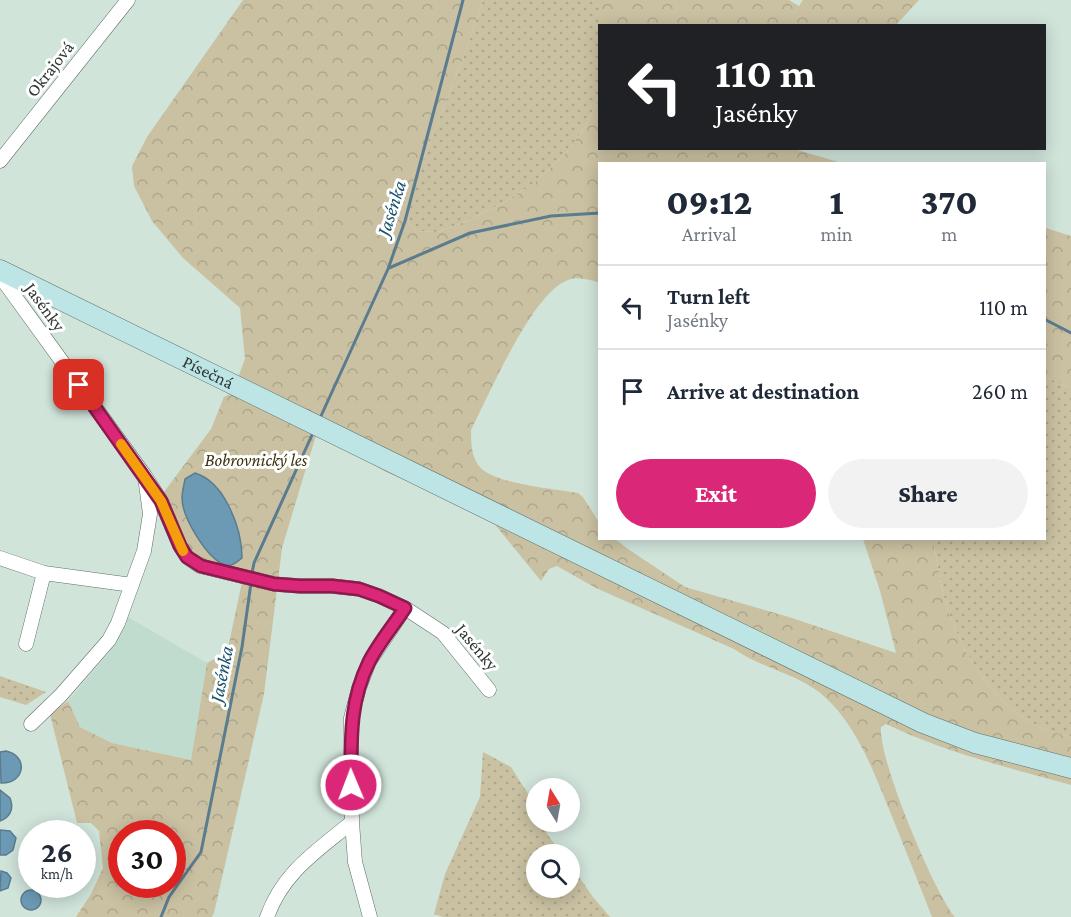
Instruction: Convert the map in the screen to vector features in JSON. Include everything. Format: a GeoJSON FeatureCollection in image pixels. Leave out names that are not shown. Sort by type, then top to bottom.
{"type":"FeatureCollection","features":[{"type":"Feature","properties":{"kind":"street","name":"Okrajová"},"geometry":{"type":"LineString","coordinates":[[0,161],[128,0]]}},
{"type":"Feature","properties":{"kind":"street","name":"Písečná"},"geometry":{"type":"LineString","coordinates":[[0,270],[936,728],[975,743],[1071,768]]}},
{"type":"Feature","properties":{"kind":"street","name":"Jasénky"},"geometry":{"type":"LineString","coordinates":[[0,276],[145,476],[161,501],[187,557],[201,566],[274,584],[359,589],[379,596],[405,608],[443,633],[489,690]]}},
{"type":"Feature","properties":{"kind":"street","name":"Jasénky"},"geometry":{"type":"LineString","coordinates":[[31,724],[61,695],[109,640],[118,623],[144,551],[150,514],[145,476]]}},
{"type":"Feature","properties":{"kind":"street"},"geometry":{"type":"LineString","coordinates":[[0,558],[44,573],[132,585]]}},
{"type":"Feature","properties":{"kind":"street"},"geometry":{"type":"LineString","coordinates":[[26,644],[44,573]]}},
{"type":"Feature","properties":{"kind":"street"},"geometry":{"type":"LineString","coordinates":[[370,917],[355,862],[350,732],[353,706],[369,662],[405,608]]}},
{"type":"Feature","properties":{"kind":"street"},"geometry":{"type":"LineString","coordinates":[[267,917],[272,903],[296,867],[352,822]]}},
{"type":"Feature","properties":{"kind":"shaded area"},"geometry":{"type":"Polygon","coordinates":[[[128,617],[207,663],[191,760],[112,743],[80,727],[68,701],[114,647],[128,617]]]}},
{"type":"Feature","properties":{"kind":"green space","name":"Bobrovnický les"},"geometry":{"type":"Polygon","coordinates":[[[243,0],[483,0],[468,45],[414,183],[408,223],[417,231],[438,232],[464,222],[501,204],[532,185],[567,152],[586,125],[598,99],[598,150],[797,150],[839,162],[598,162],[598,282],[580,278],[568,280],[554,289],[540,304],[513,347],[471,430],[474,458],[486,472],[497,477],[525,485],[578,493],[598,521],[598,540],[616,540],[685,587],[789,617],[896,653],[880,591],[863,540],[933,540],[943,593],[966,652],[991,688],[1005,703],[1040,727],[1071,737],[1071,785],[954,751],[886,724],[881,727],[888,767],[909,825],[934,881],[955,917],[932,917],[866,755],[838,711],[817,690],[734,649],[596,588],[557,566],[549,569],[541,581],[488,516],[386,472],[317,432],[282,548],[264,694],[214,913],[212,917],[76,917],[88,898],[96,898],[96,883],[103,868],[99,831],[96,828],[96,820],[76,820],[50,714],[68,701],[80,727],[112,743],[191,760],[207,663],[220,656],[228,648],[242,582],[187,550],[164,492],[211,429],[224,397],[232,393],[245,359],[240,308],[183,258],[152,221],[134,186],[132,166],[147,137],[243,0]],[[213,485],[242,558],[240,537],[234,519],[213,485]]]}},
{"type":"Feature","properties":{"kind":"green space"},"geometry":{"type":"Polygon","coordinates":[[[483,0],[599,0],[598,99],[586,125],[567,152],[532,185],[501,204],[464,222],[438,232],[417,231],[408,223],[414,183],[468,45],[483,0]]]}},
{"type":"Feature","properties":{"kind":"green space"},"geometry":{"type":"Polygon","coordinates":[[[599,0],[789,0],[799,6],[803,0],[919,0],[897,24],[599,24],[599,0]]]}},
{"type":"Feature","properties":{"kind":"green space"},"geometry":{"type":"Polygon","coordinates":[[[1046,228],[1071,236],[1071,388],[1046,377],[1046,228]]]}},
{"type":"Feature","properties":{"kind":"green space"},"geometry":{"type":"Polygon","coordinates":[[[1046,377],[1071,388],[1071,737],[1044,729],[1022,716],[1005,703],[978,671],[966,652],[949,613],[933,540],[1046,540],[1046,377]]]}},
{"type":"Feature","properties":{"kind":"green space"},"geometry":{"type":"Polygon","coordinates":[[[0,676],[46,692],[26,705],[0,697],[0,676]]]}},
{"type":"Feature","properties":{"kind":"green space"},"geometry":{"type":"Polygon","coordinates":[[[483,752],[511,767],[526,791],[526,832],[546,832],[555,844],[526,844],[526,898],[580,898],[580,878],[610,917],[443,917],[434,914],[445,874],[480,797],[483,752]]]}},
{"type":"Feature","properties":{"kind":"water"},"geometry":{"type":"Polygon","coordinates":[[[195,473],[206,478],[215,486],[230,508],[239,534],[242,558],[232,565],[225,565],[211,555],[203,546],[186,516],[182,498],[185,479],[195,473]]]}},
{"type":"Feature","properties":{"kind":"water"},"geometry":{"type":"Polygon","coordinates":[[[6,751],[18,758],[21,769],[15,779],[1,783],[0,752],[6,751]]]}},
{"type":"Feature","properties":{"kind":"water"},"geometry":{"type":"Polygon","coordinates":[[[0,790],[10,798],[12,805],[9,815],[0,821],[0,790]]]}},
{"type":"Feature","properties":{"kind":"water"},"geometry":{"type":"Polygon","coordinates":[[[0,830],[10,831],[16,838],[13,850],[6,855],[0,855],[0,830]]]}},
{"type":"Feature","properties":{"kind":"water"},"geometry":{"type":"Polygon","coordinates":[[[1,871],[7,873],[11,878],[8,888],[0,891],[1,871]]]}},
{"type":"Feature","properties":{"kind":"water"},"geometry":{"type":"Polygon","coordinates":[[[22,898],[40,898],[38,907],[31,910],[24,907],[21,900],[22,898]]]}},
{"type":"Feature","properties":{"kind":"waterway","name":"Jasénka"},"geometry":{"type":"LineString","coordinates":[[321,416],[388,269],[405,221],[463,0]]}},
{"type":"Feature","properties":{"kind":"waterway"},"geometry":{"type":"LineString","coordinates":[[389,268],[470,233],[551,216],[598,213]]}},
{"type":"Feature","properties":{"kind":"waterway"},"geometry":{"type":"LineString","coordinates":[[1046,320],[1071,333]]}},
{"type":"Feature","properties":{"kind":"waterway","name":"Jasénka"},"geometry":{"type":"LineString","coordinates":[[252,573],[254,563],[312,435]]}},
{"type":"Feature","properties":{"kind":"waterway","name":"Jasénka"},"geometry":{"type":"LineString","coordinates":[[161,917],[169,897],[201,852],[242,647],[251,583]]}},
{"type":"Feature","properties":{"kind":"slow traffic"},"geometry":{"type":"LineString","coordinates":[[121,444],[161,501],[183,551]]}},
{"type":"Feature","properties":{"kind":"route"},"geometry":{"type":"LineString","coordinates":[[79,385],[161,501],[187,557],[201,566],[274,584],[359,589],[405,608],[369,662],[353,706],[350,732],[351,785]]}}]}
